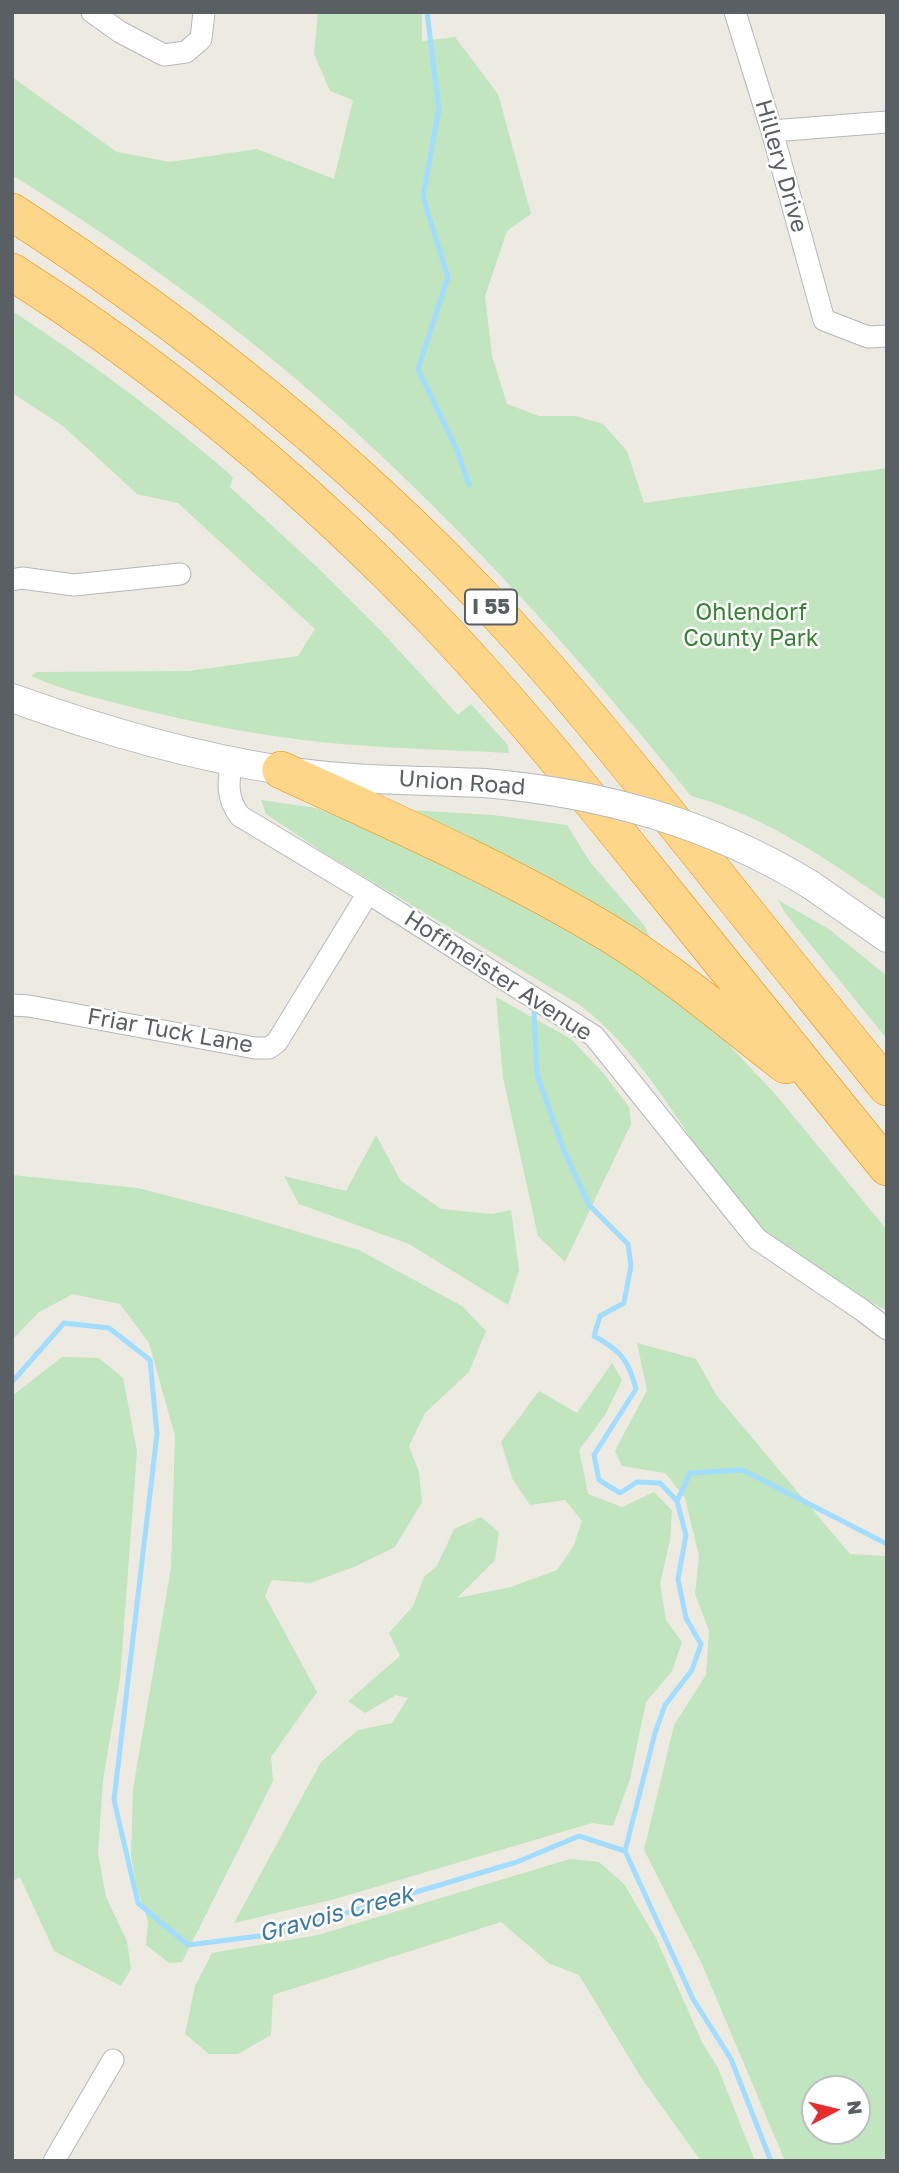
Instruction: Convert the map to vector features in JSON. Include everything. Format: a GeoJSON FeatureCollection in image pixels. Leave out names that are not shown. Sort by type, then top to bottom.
{"type":"FeatureCollection","features":[{"type":"Feature","properties":{"kind":"highway","name":"I 55"},"geometry":{"type":"LineString","coordinates":[[12,212],[85,260],[255,386],[334,454],[485,600],[618,752],[887,1087]]}},
{"type":"Feature","properties":{"kind":"highway","name":"I 55"},"geometry":{"type":"LineString","coordinates":[[12,272],[121,346],[204,410],[284,477],[361,547],[435,621],[563,764],[887,1167]]}},
{"type":"Feature","properties":{"kind":"highway"},"geometry":{"type":"LineString","coordinates":[[281,770],[467,858],[612,935],[667,973],[834,1102]]}},
{"type":"Feature","properties":{"kind":"main road","name":"Union Road"},"geometry":{"type":"LineString","coordinates":[[12,698],[89,724],[281,770],[339,776],[484,783],[567,792],[647,811],[754,854],[811,885],[887,938]]}},
{"type":"Feature","properties":{"kind":"street"},"geometry":{"type":"LineString","coordinates":[[107,16],[164,55],[186,52],[201,39],[204,12]]}},
{"type":"Feature","properties":{"kind":"street","name":"Hillery Drive"},"geometry":{"type":"LineString","coordinates":[[735,12],[772,131],[824,320],[869,337],[887,336]]}},
{"type":"Feature","properties":{"kind":"street"},"geometry":{"type":"LineString","coordinates":[[772,131],[887,122]]}},
{"type":"Feature","properties":{"kind":"street"},"geometry":{"type":"LineString","coordinates":[[12,580],[33,579],[74,585],[180,574]]}},
{"type":"Feature","properties":{"kind":"street","name":"Hoffmeister Avenue"},"geometry":{"type":"LineString","coordinates":[[232,760],[227,788],[231,803],[240,816],[368,893],[594,1036],[757,1238],[887,1329]]}},
{"type":"Feature","properties":{"kind":"street","name":"Friar Tuck Lane"},"geometry":{"type":"LineString","coordinates":[[12,1006],[29,1006],[255,1048],[269,1048],[278,1042],[368,893]]}},
{"type":"Feature","properties":{"kind":"street"},"geometry":{"type":"LineString","coordinates":[[54,2161],[113,2060]]}},
{"type":"Feature","properties":{"kind":"green space","name":"Ohlendorf County Park"},"geometry":{"type":"Polygon","coordinates":[[[318,12],[422,12],[422,41],[455,37],[498,94],[531,214],[507,231],[485,296],[492,356],[507,404],[539,416],[576,416],[603,424],[627,451],[644,503],[887,468],[887,901],[818,854],[769,826],[718,804],[691,796],[557,637],[463,536],[363,439],[276,362],[203,305],[90,225],[12,175],[12,77],[117,152],[170,162],[257,149],[334,179],[353,100],[330,91],[314,54],[318,12]]]}},
{"type":"Feature","properties":{"kind":"green space"},"geometry":{"type":"Polygon","coordinates":[[[12,311],[125,390],[233,477],[230,487],[317,567],[383,633],[458,715],[471,704],[508,745],[509,753],[362,746],[258,734],[143,710],[72,691],[31,676],[37,672],[189,671],[298,656],[315,629],[178,503],[137,494],[63,426],[12,393],[12,311]]]}},
{"type":"Feature","properties":{"kind":"green space"},"geometry":{"type":"Polygon","coordinates":[[[261,800],[316,808],[354,823],[564,921],[715,1030],[776,1095],[887,1230],[887,1311],[792,1256],[758,1230],[725,1189],[649,1077],[605,1027],[580,1005],[326,854],[266,814],[261,800]]]}},
{"type":"Feature","properties":{"kind":"green space"},"geometry":{"type":"Polygon","coordinates":[[[409,810],[493,815],[567,825],[590,862],[644,925],[657,953],[409,810]]]}},
{"type":"Feature","properties":{"kind":"green space"},"geometry":{"type":"Polygon","coordinates":[[[778,900],[829,929],[887,976],[887,1039],[785,913],[778,900]]]}},
{"type":"Feature","properties":{"kind":"green space"},"geometry":{"type":"Polygon","coordinates":[[[496,997],[571,1039],[604,1074],[629,1107],[631,1124],[565,1262],[538,1236],[503,1078],[496,997]]]}},
{"type":"Feature","properties":{"kind":"green space"},"geometry":{"type":"Polygon","coordinates":[[[376,1135],[401,1181],[441,1209],[492,1214],[511,1210],[519,1270],[508,1305],[409,1244],[299,1204],[284,1176],[346,1191],[376,1135]]]}},
{"type":"Feature","properties":{"kind":"green space"},"geometry":{"type":"Polygon","coordinates":[[[12,1175],[138,1188],[359,1250],[462,1306],[486,1331],[469,1372],[425,1413],[409,1446],[419,1472],[422,1502],[395,1547],[354,1567],[310,1583],[272,1580],[265,1596],[317,1692],[271,1757],[273,1781],[182,1962],[169,1963],[146,1945],[148,1921],[137,1889],[131,1856],[133,1789],[171,1568],[175,1436],[149,1343],[120,1304],[73,1294],[39,1312],[12,1340],[12,1175]]]}},
{"type":"Feature","properties":{"kind":"green space"},"geometry":{"type":"Polygon","coordinates":[[[637,1343],[696,1359],[717,1396],[850,1554],[887,1556],[887,2161],[785,2161],[701,1962],[644,1850],[674,1725],[706,1675],[709,1631],[695,1594],[699,1556],[685,1498],[665,1473],[622,1466],[615,1451],[647,1390],[637,1343]]]}},
{"type":"Feature","properties":{"kind":"green space"},"geometry":{"type":"Polygon","coordinates":[[[62,1357],[99,1358],[123,1378],[137,1451],[120,1679],[103,1780],[98,1853],[106,1897],[127,1941],[131,1969],[121,1986],[54,1951],[20,1877],[12,1881],[12,1396],[62,1357]]]}},
{"type":"Feature","properties":{"kind":"green space"},"geometry":{"type":"Polygon","coordinates":[[[612,1363],[622,1380],[605,1415],[579,1450],[588,1494],[622,1507],[654,1492],[672,1510],[670,1541],[660,1583],[666,1620],[682,1642],[672,1671],[646,1702],[630,1779],[613,1826],[592,1823],[335,1899],[234,1923],[321,1762],[358,1730],[392,1723],[408,1698],[396,1695],[365,1713],[348,1701],[400,1656],[389,1633],[413,1606],[424,1577],[437,1566],[454,1529],[481,1517],[499,1532],[495,1560],[457,1598],[511,1587],[557,1570],[574,1545],[582,1521],[565,1500],[530,1505],[513,1480],[501,1442],[539,1391],[577,1413],[612,1363]]]}},
{"type":"Feature","properties":{"kind":"green space"},"geometry":{"type":"Polygon","coordinates":[[[570,1859],[599,1862],[624,1884],[656,1938],[702,2042],[718,2068],[755,2161],[701,2161],[642,2079],[579,1975],[550,1964],[501,1922],[273,1995],[271,2035],[238,2054],[209,2054],[185,2034],[195,1986],[212,1953],[318,1935],[570,1859]]]}},
{"type":"Feature","properties":{"kind":"waterway"},"geometry":{"type":"LineString","coordinates":[[427,12],[439,109],[423,197],[448,277],[418,369],[457,450],[469,485]]}},
{"type":"Feature","properties":{"kind":"waterway"},"geometry":{"type":"LineString","coordinates":[[534,1012],[537,1074],[563,1148],[589,1205],[628,1244],[631,1266],[624,1303],[600,1316],[594,1336],[611,1346],[622,1357],[630,1370],[636,1389],[594,1455],[599,1480],[620,1493],[637,1482],[660,1483],[677,1501],[686,1535],[678,1579],[686,1618],[701,1644],[692,1670],[665,1705],[655,1733],[625,1851]]}},
{"type":"Feature","properties":{"kind":"waterway","name":"Gravois Creek"},"geometry":{"type":"LineString","coordinates":[[12,1382],[64,1323],[109,1328],[150,1360],[157,1434],[114,1800],[138,1903],[188,1945],[275,1934],[517,1862],[579,1836],[625,1851],[693,1999],[731,2059],[771,2161]]}},
{"type":"Feature","properties":{"kind":"waterway"},"geometry":{"type":"LineString","coordinates":[[677,1501],[690,1473],[743,1470],[887,1544]]}}]}
